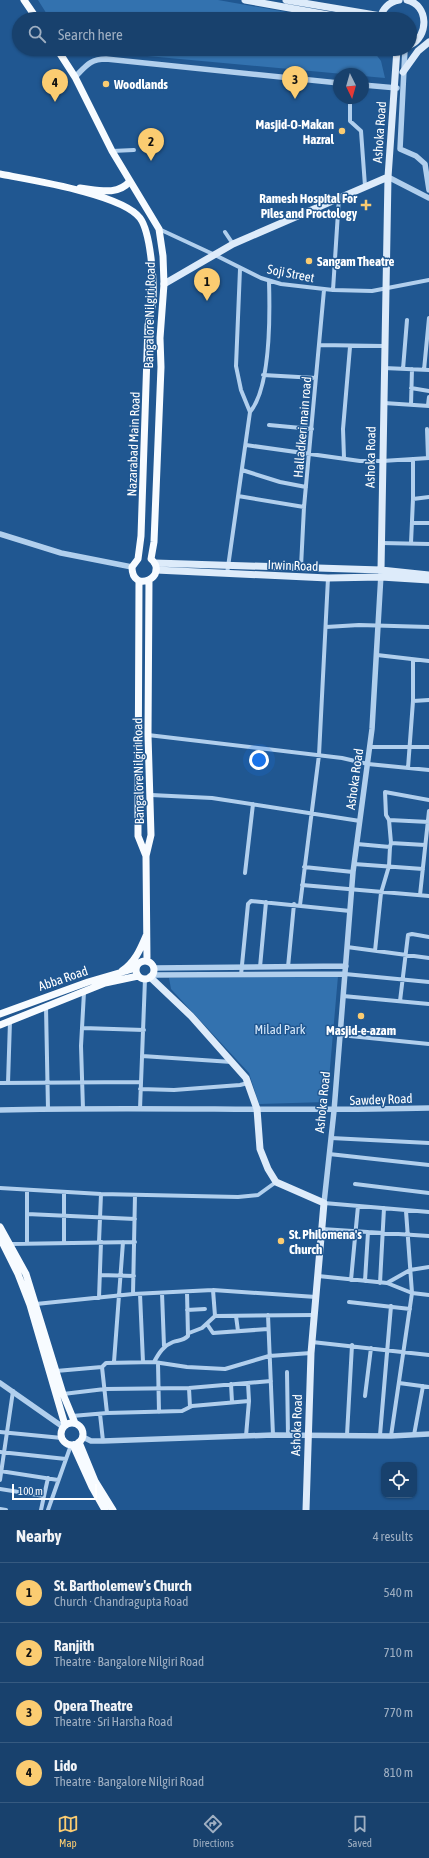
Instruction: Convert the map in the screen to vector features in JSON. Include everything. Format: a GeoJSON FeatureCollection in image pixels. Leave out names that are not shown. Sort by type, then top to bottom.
{"type":"FeatureCollection","features":[{"type":"Feature","properties":{"kind":"main road"},"geometry":{"type":"LineString","coordinates":[[24,0],[32,12]]}},
{"type":"Feature","properties":{"kind":"main road"},"geometry":{"type":"LineString","coordinates":[[245,0],[312,12]]}},
{"type":"Feature","properties":{"kind":"main road"},"geometry":{"type":"LineString","coordinates":[[286,0],[349,12]]}},
{"type":"Feature","properties":{"kind":"main road"},"geometry":{"type":"LineString","coordinates":[[384,12],[389,4],[399,0]]}},
{"type":"Feature","properties":{"kind":"main road"},"geometry":{"type":"LineString","coordinates":[[407,0],[418,5],[428,18],[428,28],[417,40]]}},
{"type":"Feature","properties":{"kind":"main road"},"geometry":{"type":"LineString","coordinates":[[417,52],[429,42]]}},
{"type":"Feature","properties":{"kind":"main road","name":"Bangalore Nilgiri Road"},"geometry":{"type":"LineString","coordinates":[[62,56],[75,77],[112,151],[158,229],[163,256],[164,284],[160,338],[161,367],[154,576],[150,580],[148,735],[151,835],[146,856],[148,932],[147,961]]}},
{"type":"Feature","properties":{"kind":"main road","name":"Ashoka Road"},"geometry":{"type":"LineString","coordinates":[[381,573],[388,177],[396,56]]}},
{"type":"Feature","properties":{"kind":"main road"},"geometry":{"type":"LineString","coordinates":[[403,72],[414,56]]}},
{"type":"Feature","properties":{"kind":"main road","name":"Nazarabad Main Road"},"geometry":{"type":"LineString","coordinates":[[0,174],[60,186],[115,201],[126,206],[140,218],[145,227],[149,242],[153,300],[148,325],[141,536],[138,559],[132,567]]}},
{"type":"Feature","properties":{"kind":"main road"},"geometry":{"type":"LineString","coordinates":[[164,284],[233,244],[364,186],[388,177]]}},
{"type":"Feature","properties":{"kind":"main road"},"geometry":{"type":"LineString","coordinates":[[60,186],[106,191],[121,190],[130,181]]}},
{"type":"Feature","properties":{"kind":"main road","name":"Irwin Road"},"geometry":{"type":"LineString","coordinates":[[154,564],[228,564],[301,567],[427,577]]}},
{"type":"Feature","properties":{"kind":"main road","name":"Irwin Road"},"geometry":{"type":"LineString","coordinates":[[154,564],[227,574],[328,578],[381,573]]}},
{"type":"Feature","properties":{"kind":"main road"},"geometry":{"type":"LineString","coordinates":[[132,567],[132,572],[139,581],[138,836],[146,856]]}},
{"type":"Feature","properties":{"kind":"main road"},"geometry":{"type":"LineString","coordinates":[[139,581],[150,580]]}},
{"type":"Feature","properties":{"kind":"main road"},"geometry":{"type":"LineString","coordinates":[[112,975],[131,964],[140,950],[148,932]]}},
{"type":"Feature","properties":{"kind":"main road"},"geometry":{"type":"LineString","coordinates":[[147,961],[148,975]]}},
{"type":"Feature","properties":{"kind":"main road","name":"Abba Road"},"geometry":{"type":"LineString","coordinates":[[0,1014],[88,982],[136,968],[139,963],[147,961]]}},
{"type":"Feature","properties":{"kind":"main road"},"geometry":{"type":"LineString","coordinates":[[136,968],[148,975],[191,1016],[246,1078],[257,1109],[260,1149],[268,1169],[276,1182],[324,1203]]}},
{"type":"Feature","properties":{"kind":"main road"},"geometry":{"type":"LineString","coordinates":[[0,1025],[109,982],[148,975]]}},
{"type":"Feature","properties":{"kind":"main road","name":"Ashoka Road"},"geometry":{"type":"LineString","coordinates":[[306,1510],[307,1435],[311,1353],[324,1203]]}},
{"type":"Feature","properties":{"kind":"main road"},"geometry":{"type":"LineString","coordinates":[[0,1227],[26,1274],[63,1394],[71,1416],[75,1423],[80,1426],[83,1431],[76,1442]]}},
{"type":"Feature","properties":{"kind":"main road"},"geometry":{"type":"LineString","coordinates":[[0,1238],[18,1274],[30,1305],[64,1426],[62,1438],[65,1442],[76,1442]]}},
{"type":"Feature","properties":{"kind":"main road"},"geometry":{"type":"LineString","coordinates":[[64,1426],[75,1423]]}},
{"type":"Feature","properties":{"kind":"main road"},"geometry":{"type":"LineString","coordinates":[[76,1442],[92,1487],[105,1510]]}},
{"type":"Feature","properties":{"kind":"main road"},"geometry":{"type":"LineString","coordinates":[[76,1442],[100,1491],[113,1510]]}},
{"type":"Feature","properties":{"kind":"street"},"geometry":{"type":"LineString","coordinates":[[404,56],[400,149],[416,156],[425,164],[429,190]]}},
{"type":"Feature","properties":{"kind":"street"},"geometry":{"type":"LineString","coordinates":[[75,77],[96,59],[106,59],[333,82]]}},
{"type":"Feature","properties":{"kind":"street"},"geometry":{"type":"LineString","coordinates":[[369,86],[402,88]]}},
{"type":"Feature","properties":{"kind":"street"},"geometry":{"type":"LineString","coordinates":[[350,104],[350,121],[360,131],[364,186]]}},
{"type":"Feature","properties":{"kind":"street"},"geometry":{"type":"LineString","coordinates":[[112,151],[134,150]]}},
{"type":"Feature","properties":{"kind":"street"},"geometry":{"type":"LineString","coordinates":[[388,177],[429,198]]}},
{"type":"Feature","properties":{"kind":"street"},"geometry":{"type":"LineString","coordinates":[[333,290],[339,197]]}},
{"type":"Feature","properties":{"kind":"street","name":"Soji Street"},"geometry":{"type":"LineString","coordinates":[[158,229],[268,281],[324,290],[372,291],[429,280]]}},
{"type":"Feature","properties":{"kind":"street"},"geometry":{"type":"LineString","coordinates":[[225,232],[233,244]]}},
{"type":"Feature","properties":{"kind":"street"},"geometry":{"type":"LineString","coordinates":[[227,574],[250,412],[241,390],[236,366],[240,269]]}},
{"type":"Feature","properties":{"kind":"street"},"geometry":{"type":"LineString","coordinates":[[250,412],[257,404],[269,345],[270,309],[268,281]]}},
{"type":"Feature","properties":{"kind":"street","name":"Halladkeri main road"},"geometry":{"type":"LineString","coordinates":[[301,567],[304,507],[324,290]]}},
{"type":"Feature","properties":{"kind":"street"},"geometry":{"type":"LineString","coordinates":[[384,368],[427,370],[429,318]]}},
{"type":"Feature","properties":{"kind":"street"},"geometry":{"type":"LineString","coordinates":[[403,369],[407,320]]}},
{"type":"Feature","properties":{"kind":"street"},"geometry":{"type":"LineString","coordinates":[[319,346],[384,346]]}},
{"type":"Feature","properties":{"kind":"street"},"geometry":{"type":"LineString","coordinates":[[344,458],[343,429],[350,347]]}},
{"type":"Feature","properties":{"kind":"street"},"geometry":{"type":"LineString","coordinates":[[411,405],[412,369]]}},
{"type":"Feature","properties":{"kind":"street"},"geometry":{"type":"LineString","coordinates":[[263,375],[316,378]]}},
{"type":"Feature","properties":{"kind":"street"},"geometry":{"type":"LineString","coordinates":[[411,388],[429,391]]}},
{"type":"Feature","properties":{"kind":"street"},"geometry":{"type":"LineString","coordinates":[[383,402],[428,405],[429,397]]}},
{"type":"Feature","properties":{"kind":"street"},"geometry":{"type":"LineString","coordinates":[[269,425],[312,429]]}},
{"type":"Feature","properties":{"kind":"street"},"geometry":{"type":"LineString","coordinates":[[246,445],[310,454],[382,461],[428,458],[427,429]]}},
{"type":"Feature","properties":{"kind":"street"},"geometry":{"type":"LineString","coordinates":[[411,543],[413,523],[413,459]]}},
{"type":"Feature","properties":{"kind":"street"},"geometry":{"type":"LineString","coordinates":[[242,470],[280,482],[306,487]]}},
{"type":"Feature","properties":{"kind":"street"},"geometry":{"type":"LineString","coordinates":[[238,496],[304,507]]}},
{"type":"Feature","properties":{"kind":"street"},"geometry":{"type":"LineString","coordinates":[[413,499],[429,497]]}},
{"type":"Feature","properties":{"kind":"street"},"geometry":{"type":"LineString","coordinates":[[413,523],[429,524]]}},
{"type":"Feature","properties":{"kind":"street"},"geometry":{"type":"LineString","coordinates":[[0,534],[61,553],[132,567]]}},
{"type":"Feature","properties":{"kind":"street"},"geometry":{"type":"LineString","coordinates":[[382,543],[429,544]]}},
{"type":"Feature","properties":{"kind":"street","name":"Ashoka Road"},"geometry":{"type":"LineString","coordinates":[[324,1203],[334,1111],[351,891],[370,747],[379,626],[381,573]]}},
{"type":"Feature","properties":{"kind":"street"},"geometry":{"type":"LineString","coordinates":[[300,905],[319,755],[328,578]]}},
{"type":"Feature","properties":{"kind":"street"},"geometry":{"type":"LineString","coordinates":[[326,627],[429,627]]}},
{"type":"Feature","properties":{"kind":"street"},"geometry":{"type":"LineString","coordinates":[[377,655],[429,661]]}},
{"type":"Feature","properties":{"kind":"street"},"geometry":{"type":"LineString","coordinates":[[408,768],[413,701],[413,660]]}},
{"type":"Feature","properties":{"kind":"street"},"geometry":{"type":"LineString","coordinates":[[413,701],[429,700]]}},
{"type":"Feature","properties":{"kind":"street"},"geometry":{"type":"LineString","coordinates":[[148,735],[342,758],[368,764],[429,770]]}},
{"type":"Feature","properties":{"kind":"street"},"geometry":{"type":"LineString","coordinates":[[370,747],[429,747]]}},
{"type":"Feature","properties":{"kind":"street"},"geometry":{"type":"LineString","coordinates":[[375,951],[381,893],[389,866],[391,845],[389,820],[386,815],[385,792],[429,800]]}},
{"type":"Feature","properties":{"kind":"street"},"geometry":{"type":"LineString","coordinates":[[151,795],[212,798],[360,821]]}},
{"type":"Feature","properties":{"kind":"street"},"geometry":{"type":"LineString","coordinates":[[245,873],[253,804]]}},
{"type":"Feature","properties":{"kind":"street"},"geometry":{"type":"LineString","coordinates":[[420,896],[429,811]]}},
{"type":"Feature","properties":{"kind":"street"},"geometry":{"type":"LineString","coordinates":[[389,820],[428,822]]}},
{"type":"Feature","properties":{"kind":"street"},"geometry":{"type":"LineString","coordinates":[[357,844],[425,845]]}},
{"type":"Feature","properties":{"kind":"street"},"geometry":{"type":"LineString","coordinates":[[354,864],[424,869]]}},
{"type":"Feature","properties":{"kind":"street"},"geometry":{"type":"LineString","coordinates":[[304,867],[353,872]]}},
{"type":"Feature","properties":{"kind":"street"},"geometry":{"type":"LineString","coordinates":[[422,881],[429,882]]}},
{"type":"Feature","properties":{"kind":"street"},"geometry":{"type":"LineString","coordinates":[[302,885],[351,891],[429,896]]}},
{"type":"Feature","properties":{"kind":"street"},"geometry":{"type":"LineString","coordinates":[[241,975],[248,904],[253,900],[350,911]]}},
{"type":"Feature","properties":{"kind":"street"},"geometry":{"type":"LineString","coordinates":[[260,967],[266,902]]}},
{"type":"Feature","properties":{"kind":"street"},"geometry":{"type":"LineString","coordinates":[[288,966],[294,904]]}},
{"type":"Feature","properties":{"kind":"street"},"geometry":{"type":"LineString","coordinates":[[400,1001],[407,938],[410,934],[429,937]]}},
{"type":"Feature","properties":{"kind":"street"},"geometry":{"type":"LineString","coordinates":[[347,947],[429,958]]}},
{"type":"Feature","properties":{"kind":"street"},"geometry":{"type":"LineString","coordinates":[[148,975],[242,967],[346,966]]}},
{"type":"Feature","properties":{"kind":"street"},"geometry":{"type":"LineString","coordinates":[[148,975],[345,974],[402,978],[429,982]]}},
{"type":"Feature","properties":{"kind":"street"},"geometry":{"type":"LineString","coordinates":[[140,1109],[140,1082],[148,975]]}},
{"type":"Feature","properties":{"kind":"street"},"geometry":{"type":"LineString","coordinates":[[83,1109],[81,1046],[84,992]]}},
{"type":"Feature","properties":{"kind":"street"},"geometry":{"type":"LineString","coordinates":[[343,996],[429,1004]]}},
{"type":"Feature","properties":{"kind":"street"},"geometry":{"type":"LineString","coordinates":[[46,1007],[48,1109]]}},
{"type":"Feature","properties":{"kind":"street"},"geometry":{"type":"LineString","coordinates":[[8,1083],[10,1021]]}},
{"type":"Feature","properties":{"kind":"street"},"geometry":{"type":"LineString","coordinates":[[83,1028],[144,1030]]}},
{"type":"Feature","properties":{"kind":"street"},"geometry":{"type":"LineString","coordinates":[[340,1036],[429,1044]]}},
{"type":"Feature","properties":{"kind":"street"},"geometry":{"type":"LineString","coordinates":[[142,1056],[232,1062]]}},
{"type":"Feature","properties":{"kind":"street"},"geometry":{"type":"LineString","coordinates":[[0,1083],[47,1084],[140,1082]]}},
{"type":"Feature","properties":{"kind":"street"},"geometry":{"type":"LineString","coordinates":[[140,1089],[174,1090],[240,1085],[248,1083]]}},
{"type":"Feature","properties":{"kind":"street","name":"Sawdey Road"},"geometry":{"type":"LineString","coordinates":[[0,1110],[257,1109],[334,1111],[429,1108]]}},
{"type":"Feature","properties":{"kind":"street"},"geometry":{"type":"LineString","coordinates":[[331,1138],[429,1142]]}},
{"type":"Feature","properties":{"kind":"street"},"geometry":{"type":"LineString","coordinates":[[329,1154],[429,1165]]}},
{"type":"Feature","properties":{"kind":"street"},"geometry":{"type":"LineString","coordinates":[[0,1188],[101,1194],[238,1197],[258,1195],[276,1182]]}},
{"type":"Feature","properties":{"kind":"street"},"geometry":{"type":"LineString","coordinates":[[356,1184],[429,1193]]}},
{"type":"Feature","properties":{"kind":"street"},"geometry":{"type":"LineString","coordinates":[[27,1190],[27,1243]]}},
{"type":"Feature","properties":{"kind":"street"},"geometry":{"type":"LineString","coordinates":[[64,1192],[64,1243]]}},
{"type":"Feature","properties":{"kind":"street"},"geometry":{"type":"LineString","coordinates":[[99,1298],[101,1194]]}},
{"type":"Feature","properties":{"kind":"street"},"geometry":{"type":"LineString","coordinates":[[133,1294],[135,1195]]}},
{"type":"Feature","properties":{"kind":"street"},"geometry":{"type":"LineString","coordinates":[[324,1203],[429,1212]]}},
{"type":"Feature","properties":{"kind":"street"},"geometry":{"type":"LineString","coordinates":[[351,1280],[358,1206]]}},
{"type":"Feature","properties":{"kind":"street"},"geometry":{"type":"LineString","coordinates":[[380,1283],[384,1208]]}},
{"type":"Feature","properties":{"kind":"street"},"geometry":{"type":"LineString","coordinates":[[391,1436],[412,1293],[406,1210]]}},
{"type":"Feature","properties":{"kind":"street"},"geometry":{"type":"LineString","coordinates":[[27,1214],[135,1219]]}},
{"type":"Feature","properties":{"kind":"street"},"geometry":{"type":"LineString","coordinates":[[322,1229],[429,1236]]}},
{"type":"Feature","properties":{"kind":"street"},"geometry":{"type":"LineString","coordinates":[[364,1281],[368,1232]]}},
{"type":"Feature","properties":{"kind":"street"},"geometry":{"type":"LineString","coordinates":[[114,1362],[123,1242]]}},
{"type":"Feature","properties":{"kind":"street"},"geometry":{"type":"LineString","coordinates":[[10,1244],[135,1242]]}},
{"type":"Feature","properties":{"kind":"street"},"geometry":{"type":"LineString","coordinates":[[387,1283],[410,1270],[429,1267]]}},
{"type":"Feature","properties":{"kind":"street"},"geometry":{"type":"LineString","coordinates":[[100,1276],[134,1276]]}},
{"type":"Feature","properties":{"kind":"street"},"geometry":{"type":"LineString","coordinates":[[318,1276],[387,1283],[412,1293],[429,1295]]}},
{"type":"Feature","properties":{"kind":"street"},"geometry":{"type":"LineString","coordinates":[[36,1304],[133,1294],[213,1290],[316,1297]]}},
{"type":"Feature","properties":{"kind":"street"},"geometry":{"type":"LineString","coordinates":[[213,1290],[215,1316]]}},
{"type":"Feature","properties":{"kind":"street"},"geometry":{"type":"LineString","coordinates":[[164,1346],[174,1341],[185,1339],[188,1333],[187,1292]]}},
{"type":"Feature","properties":{"kind":"street"},"geometry":{"type":"LineString","coordinates":[[159,1412],[156,1363],[164,1346],[162,1293]]}},
{"type":"Feature","properties":{"kind":"street"},"geometry":{"type":"LineString","coordinates":[[140,1294],[142,1362]]}},
{"type":"Feature","properties":{"kind":"street"},"geometry":{"type":"LineString","coordinates":[[349,1302],[410,1309]]}},
{"type":"Feature","properties":{"kind":"street"},"geometry":{"type":"LineString","coordinates":[[380,1435],[391,1306]]}},
{"type":"Feature","properties":{"kind":"street"},"geometry":{"type":"LineString","coordinates":[[187,1310],[205,1309]]}},
{"type":"Feature","properties":{"kind":"street"},"geometry":{"type":"LineString","coordinates":[[268,1315],[273,1435]]}},
{"type":"Feature","properties":{"kind":"street"},"geometry":{"type":"LineString","coordinates":[[188,1333],[207,1324],[215,1316],[314,1316]]}},
{"type":"Feature","properties":{"kind":"street"},"geometry":{"type":"LineString","coordinates":[[236,1316],[238,1331]]}},
{"type":"Feature","properties":{"kind":"street"},"geometry":{"type":"LineString","coordinates":[[207,1324],[213,1333],[268,1329]]}},
{"type":"Feature","properties":{"kind":"street"},"geometry":{"type":"LineString","coordinates":[[312,1342],[352,1345],[429,1355]]}},
{"type":"Feature","properties":{"kind":"street"},"geometry":{"type":"LineString","coordinates":[[347,1435],[352,1345]]}},
{"type":"Feature","properties":{"kind":"street"},"geometry":{"type":"LineString","coordinates":[[365,1396],[371,1348]]}},
{"type":"Feature","properties":{"kind":"street"},"geometry":{"type":"LineString","coordinates":[[56,1371],[102,1367],[106,1363],[114,1362],[142,1362],[187,1367],[225,1369],[269,1356],[311,1353]]}},
{"type":"Feature","properties":{"kind":"street"},"geometry":{"type":"LineString","coordinates":[[102,1367],[107,1413]]}},
{"type":"Feature","properties":{"kind":"street"},"geometry":{"type":"LineString","coordinates":[[287,1372],[288,1435]]}},
{"type":"Feature","properties":{"kind":"street"},"geometry":{"type":"LineString","coordinates":[[63,1394],[105,1388],[189,1388],[271,1381]]}},
{"type":"Feature","properties":{"kind":"street"},"geometry":{"type":"LineString","coordinates":[[0,1383],[64,1426]]}},
{"type":"Feature","properties":{"kind":"street"},"geometry":{"type":"LineString","coordinates":[[246,1436],[249,1401],[248,1383]]}},
{"type":"Feature","properties":{"kind":"street"},"geometry":{"type":"LineString","coordinates":[[399,1383],[429,1387]]}},
{"type":"Feature","properties":{"kind":"street"},"geometry":{"type":"LineString","coordinates":[[231,1384],[232,1402]]}},
{"type":"Feature","properties":{"kind":"street"},"geometry":{"type":"LineString","coordinates":[[414,1434],[423,1386]]}},
{"type":"Feature","properties":{"kind":"street"},"geometry":{"type":"LineString","coordinates":[[189,1388],[190,1407]]}},
{"type":"Feature","properties":{"kind":"street"},"geometry":{"type":"LineString","coordinates":[[0,1480],[2,1452],[7,1433],[13,1391]]}},
{"type":"Feature","properties":{"kind":"street"},"geometry":{"type":"LineString","coordinates":[[71,1416],[107,1413],[182,1412],[190,1407],[249,1401]]}},
{"type":"Feature","properties":{"kind":"street"},"geometry":{"type":"LineString","coordinates":[[100,1414],[103,1441]]}},
{"type":"Feature","properties":{"kind":"street"},"geometry":{"type":"LineString","coordinates":[[0,1432],[62,1438]]}},
{"type":"Feature","properties":{"kind":"street"},"geometry":{"type":"LineString","coordinates":[[48,1510],[66,1459],[76,1442],[273,1435],[391,1436],[429,1434]]}},
{"type":"Feature","properties":{"kind":"street"},"geometry":{"type":"LineString","coordinates":[[2,1452],[66,1459]]}},
{"type":"Feature","properties":{"kind":"street"},"geometry":{"type":"LineString","coordinates":[[0,1471],[58,1480]]}},
{"type":"Feature","properties":{"kind":"street"},"geometry":{"type":"LineString","coordinates":[[42,1510],[48,1478]]}},
{"type":"Feature","properties":{"kind":"street"},"geometry":{"type":"LineString","coordinates":[[0,1489],[44,1496]]}},
{"type":"Feature","properties":{"kind":"street"},"geometry":{"type":"LineString","coordinates":[[0,1509],[6,1510]]}},
{"type":"Feature","properties":{"kind":"green space"},"geometry":{"type":"Polygon","coordinates":[[[38,0],[218,0],[286,12],[46,12],[38,0]]]}},
{"type":"Feature","properties":{"kind":"green space"},"geometry":{"type":"Polygon","coordinates":[[[147,56],[377,56],[381,61],[385,78],[369,77],[369,68],[333,68],[333,73],[147,56]]]}},
{"type":"Feature","properties":{"kind":"green space","name":"Milad Park"},"geometry":{"type":"Polygon","coordinates":[[[338,976],[327,1102],[259,1104],[249,1073],[171,989],[169,978],[338,976]]]}},
{"type":"Feature","properties":{"kind":"place","name":"Woodlands"},"geometry":{"type":"Point","coordinates":[106,84]}},
{"type":"Feature","properties":{"kind":"place","name":"Opera Theatre"},"geometry":{"type":"Point","coordinates":[295,99]}},
{"type":"Feature","properties":{"kind":"place","name":"Lido"},"geometry":{"type":"Point","coordinates":[55,102]}},
{"type":"Feature","properties":{"kind":"place","name":"Masjid-O-Makan Hazral"},"geometry":{"type":"Point","coordinates":[342,131]}},
{"type":"Feature","properties":{"kind":"place","name":"Ranjith"},"geometry":{"type":"Point","coordinates":[151,161]}},
{"type":"Feature","properties":{"kind":"place","name":"Ramesh Hospital For Piles and Proctology"},"geometry":{"type":"Point","coordinates":[366,205]}},
{"type":"Feature","properties":{"kind":"place","name":"Sangam Theatre"},"geometry":{"type":"Point","coordinates":[309,261]}},
{"type":"Feature","properties":{"kind":"place","name":"St. Bartholemew's Church"},"geometry":{"type":"Point","coordinates":[207,301]}},
{"type":"Feature","properties":{"kind":"place","name":"Masjid-e-azam"},"geometry":{"type":"Point","coordinates":[361,1016]}},
{"type":"Feature","properties":{"kind":"place","name":"St. Philomena's Church"},"geometry":{"type":"Point","coordinates":[281,1241]}}]}
